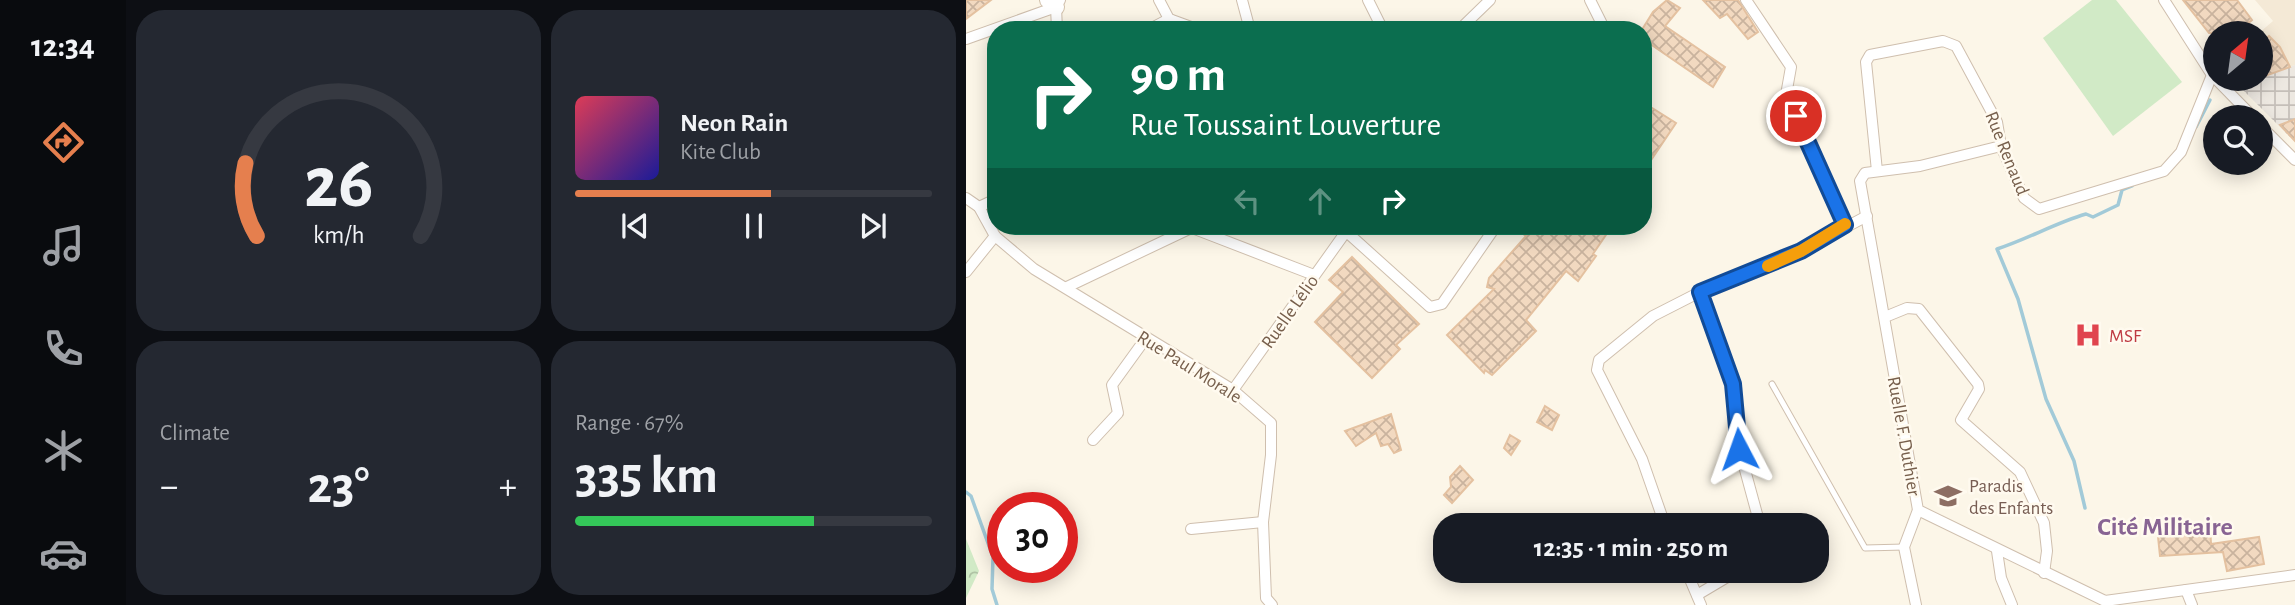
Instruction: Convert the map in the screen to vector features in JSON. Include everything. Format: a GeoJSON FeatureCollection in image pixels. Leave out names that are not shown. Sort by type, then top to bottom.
{"type":"FeatureCollection","features":[{"type":"Feature","properties":{"kind":"street"},"geometry":{"type":"LineString","coordinates":[[1158,0],[1172,21]]}},
{"type":"Feature","properties":{"kind":"street"},"geometry":{"type":"LineString","coordinates":[[1242,0],[1248,21]]}},
{"type":"Feature","properties":{"kind":"street"},"geometry":{"type":"LineString","coordinates":[[1368,0],[1378,21]]}},
{"type":"Feature","properties":{"kind":"street"},"geometry":{"type":"LineString","coordinates":[[1468,21],[1489,0]]}},
{"type":"Feature","properties":{"kind":"street"},"geometry":{"type":"LineString","coordinates":[[1590,0],[1600,21]]}},
{"type":"Feature","properties":{"kind":"street"},"geometry":{"type":"LineString","coordinates":[[1746,0],[1791,67],[1786,95],[1826,178],[1845,225]]}},
{"type":"Feature","properties":{"kind":"street"},"geometry":{"type":"LineString","coordinates":[[2164,0],[2203,61]]}},
{"type":"Feature","properties":{"kind":"street"},"geometry":{"type":"LineString","coordinates":[[1009,21],[1055,2],[1056,21]]}},
{"type":"Feature","properties":{"kind":"street"},"geometry":{"type":"LineString","coordinates":[[1165,21],[1174,21]]}},
{"type":"Feature","properties":{"kind":"street"},"geometry":{"type":"LineString","coordinates":[[966,39],[987,30]]}},
{"type":"Feature","properties":{"kind":"street","name":"Rue Renaud"},"geometry":{"type":"LineString","coordinates":[[1877,171],[1866,62],[1870,55],[1882,52],[1943,41],[1956,46],[1997,121],[2001,146],[2024,198],[2030,205],[2047,209],[2164,171],[2181,152],[2206,91]]}},
{"type":"Feature","properties":{"kind":"street"},"geometry":{"type":"LineString","coordinates":[[2228,91],[2241,105]]}},
{"type":"Feature","properties":{"kind":"street"},"geometry":{"type":"LineString","coordinates":[[2273,138],[2295,160]]}},
{"type":"Feature","properties":{"kind":"street"},"geometry":{"type":"LineString","coordinates":[[1877,171],[1920,166],[2001,146]]}},
{"type":"Feature","properties":{"kind":"street","name":"Ruelle F. Duthier"},"geometry":{"type":"LineString","coordinates":[[1877,171],[1865,173],[1860,181],[1918,510],[1997,551],[2105,601],[2295,575]]}},
{"type":"Feature","properties":{"kind":"street","name":"Rue Paul Morale"},"geometry":{"type":"LineString","coordinates":[[966,198],[979,207],[987,222]]}},
{"type":"Feature","properties":{"kind":"street"},"geometry":{"type":"LineString","coordinates":[[979,207],[987,203]]}},
{"type":"Feature","properties":{"kind":"street"},"geometry":{"type":"LineString","coordinates":[[1660,513],[1642,460],[1596,365],[1653,316],[1700,292],[1790,256],[1845,225],[1867,216]]}},
{"type":"Feature","properties":{"kind":"street"},"geometry":{"type":"LineString","coordinates":[[1067,287],[1172,235]]}},
{"type":"Feature","properties":{"kind":"street"},"geometry":{"type":"LineString","coordinates":[[1209,235],[1314,275]]}},
{"type":"Feature","properties":{"kind":"street","name":"Ruelle Lélio"},"geometry":{"type":"LineString","coordinates":[[1233,390],[1339,235]]}},
{"type":"Feature","properties":{"kind":"street"},"geometry":{"type":"LineString","coordinates":[[1350,235],[1430,307],[1436,307],[1442,304],[1490,235]]}},
{"type":"Feature","properties":{"kind":"street"},"geometry":{"type":"LineString","coordinates":[[966,272],[995,236]]}},
{"type":"Feature","properties":{"kind":"street","name":"Rue Paul Morale"},"geometry":{"type":"LineString","coordinates":[[995,236],[1034,269],[1233,390],[1271,423],[1271,455],[1263,522],[1266,598],[1272,605]]}},
{"type":"Feature","properties":{"kind":"street"},"geometry":{"type":"LineString","coordinates":[[1700,292],[1733,384],[1738,444],[1757,513]]}},
{"type":"Feature","properties":{"kind":"street"},"geometry":{"type":"LineString","coordinates":[[1885,317],[1907,307],[1919,309],[1978,384],[1979,389],[1961,420],[2020,472],[2044,523],[2047,551],[2044,573]]}},
{"type":"Feature","properties":{"kind":"street"},"geometry":{"type":"LineString","coordinates":[[1093,440],[1118,413],[1112,385],[1146,338]]}},
{"type":"Feature","properties":{"kind":"street"},"geometry":{"type":"LineString","coordinates":[[1916,605],[1904,547],[1918,510]]}},
{"type":"Feature","properties":{"kind":"street"},"geometry":{"type":"LineString","coordinates":[[1191,529],[1263,522]]}},
{"type":"Feature","properties":{"kind":"street"},"geometry":{"type":"LineString","coordinates":[[1997,551],[2001,578],[2012,605]]}},
{"type":"Feature","properties":{"kind":"street"},"geometry":{"type":"LineString","coordinates":[[1692,583],[1699,600],[1722,583]]}},
{"type":"Feature","properties":{"kind":"street"},"geometry":{"type":"LineString","coordinates":[[2186,590],[2192,605]]}},
{"type":"Feature","properties":{"kind":"lane"},"geometry":{"type":"LineString","coordinates":[[1772,384],[1865,548],[1904,547]]}},
{"type":"Feature","properties":{"kind":"shaded area"},"geometry":{"type":"Polygon","coordinates":[[[2255,0],[2295,0],[2295,65],[2273,73],[2273,21],[2255,0]]]}},
{"type":"Feature","properties":{"kind":"shaded area"},"geometry":{"type":"Polygon","coordinates":[[[2295,65],[2295,142],[2273,120],[2273,105],[2258,105],[2244,91],[2273,91],[2273,73],[2295,65]]]}},
{"type":"Feature","properties":{"kind":"green space"},"geometry":{"type":"Polygon","coordinates":[[[2092,0],[2116,0],[2182,82],[2113,136],[2043,38],[2092,0]]]}},
{"type":"Feature","properties":{"kind":"green space"},"geometry":{"type":"Polygon","coordinates":[[[966,539],[979,571],[966,598],[966,539]]]}},
{"type":"Feature","properties":{"kind":"building"},"geometry":{"type":"Polygon","coordinates":[[[966,0],[991,0],[966,19],[966,0]]]}},
{"type":"Feature","properties":{"kind":"building"},"geometry":{"type":"Polygon","coordinates":[[[1667,0],[1680,8],[1665,26],[1725,67],[1713,87],[1652,45],[1652,21],[1647,21],[1667,0]]]}},
{"type":"Feature","properties":{"kind":"building"},"geometry":{"type":"Polygon","coordinates":[[[1703,0],[1738,0],[1758,32],[1748,39],[1727,14],[1720,18],[1703,0]]]}},
{"type":"Feature","properties":{"kind":"building"},"geometry":{"type":"Polygon","coordinates":[[[2183,0],[2237,0],[2252,20],[2203,21],[2203,25],[2183,0]]]}},
{"type":"Feature","properties":{"kind":"building"},"geometry":{"type":"Polygon","coordinates":[[[2273,40],[2280,47],[2290,67],[2273,73],[2273,40]]]}},
{"type":"Feature","properties":{"kind":"building"},"geometry":{"type":"Polygon","coordinates":[[[1652,108],[1676,123],[1652,159],[1652,108]]]}},
{"type":"Feature","properties":{"kind":"building"},"geometry":{"type":"Polygon","coordinates":[[[2295,119],[2295,141],[2280,125],[2295,119]]]}},
{"type":"Feature","properties":{"kind":"building"},"geometry":{"type":"Polygon","coordinates":[[[1606,235],[1593,254],[1596,256],[1578,281],[1566,271],[1526,320],[1536,331],[1492,375],[1485,370],[1484,373],[1447,335],[1494,289],[1487,287],[1489,278],[1526,236],[1606,235]]]}},
{"type":"Feature","properties":{"kind":"building"},"geometry":{"type":"Polygon","coordinates":[[[1352,257],[1419,324],[1396,345],[1400,349],[1372,378],[1315,322],[1343,292],[1329,280],[1352,257]]]}},
{"type":"Feature","properties":{"kind":"building"},"geometry":{"type":"Polygon","coordinates":[[[1545,406],[1559,415],[1552,430],[1537,422],[1545,406]]]}},
{"type":"Feature","properties":{"kind":"building"},"geometry":{"type":"Polygon","coordinates":[[[1391,414],[1401,450],[1394,453],[1388,444],[1381,446],[1376,433],[1356,446],[1345,431],[1391,414]]]}},
{"type":"Feature","properties":{"kind":"building"},"geometry":{"type":"Polygon","coordinates":[[[1510,435],[1520,441],[1511,455],[1504,448],[1510,435]]]}},
{"type":"Feature","properties":{"kind":"building"},"geometry":{"type":"Polygon","coordinates":[[[1460,466],[1473,480],[1452,503],[1444,495],[1451,487],[1450,477],[1460,466]]]}},
{"type":"Feature","properties":{"kind":"building"},"geometry":{"type":"Polygon","coordinates":[[[2210,524],[2211,544],[2259,537],[2264,564],[2227,571],[2223,552],[2160,556],[2157,527],[2210,524]]]}},
{"type":"Feature","properties":{"kind":"waterway"},"geometry":{"type":"LineString","coordinates":[[2196,127],[2210,100]]}},
{"type":"Feature","properties":{"kind":"waterway"},"geometry":{"type":"LineString","coordinates":[[2085,508],[2074,461],[2046,399],[2018,299],[1997,249],[2086,214],[2093,217],[2118,205],[2122,190],[2132,186]]}},
{"type":"Feature","properties":{"kind":"waterway"},"geometry":{"type":"LineString","coordinates":[[966,492],[971,496],[993,557],[992,589],[997,605]]}},
{"type":"Feature","properties":{"kind":"slow traffic"},"geometry":{"type":"LineString","coordinates":[[1768,266],[1801,251],[1845,224]]}},
{"type":"Feature","properties":{"kind":"place","name":"MSF"},"geometry":{"type":"Point","coordinates":[2088,335]}},
{"type":"Feature","properties":{"kind":"place","name":"Paradis des Enfants"},"geometry":{"type":"Point","coordinates":[1948,496]}},
{"type":"Feature","properties":{"kind":"district","name":"Cité Militaire"},"geometry":{"type":"Point","coordinates":[2165,526]}},
{"type":"Feature","properties":{"kind":"route"},"geometry":{"type":"LineString","coordinates":[[1739,449],[1736,396],[1700,292],[1801,251],[1845,225],[1796,116]]}}]}
